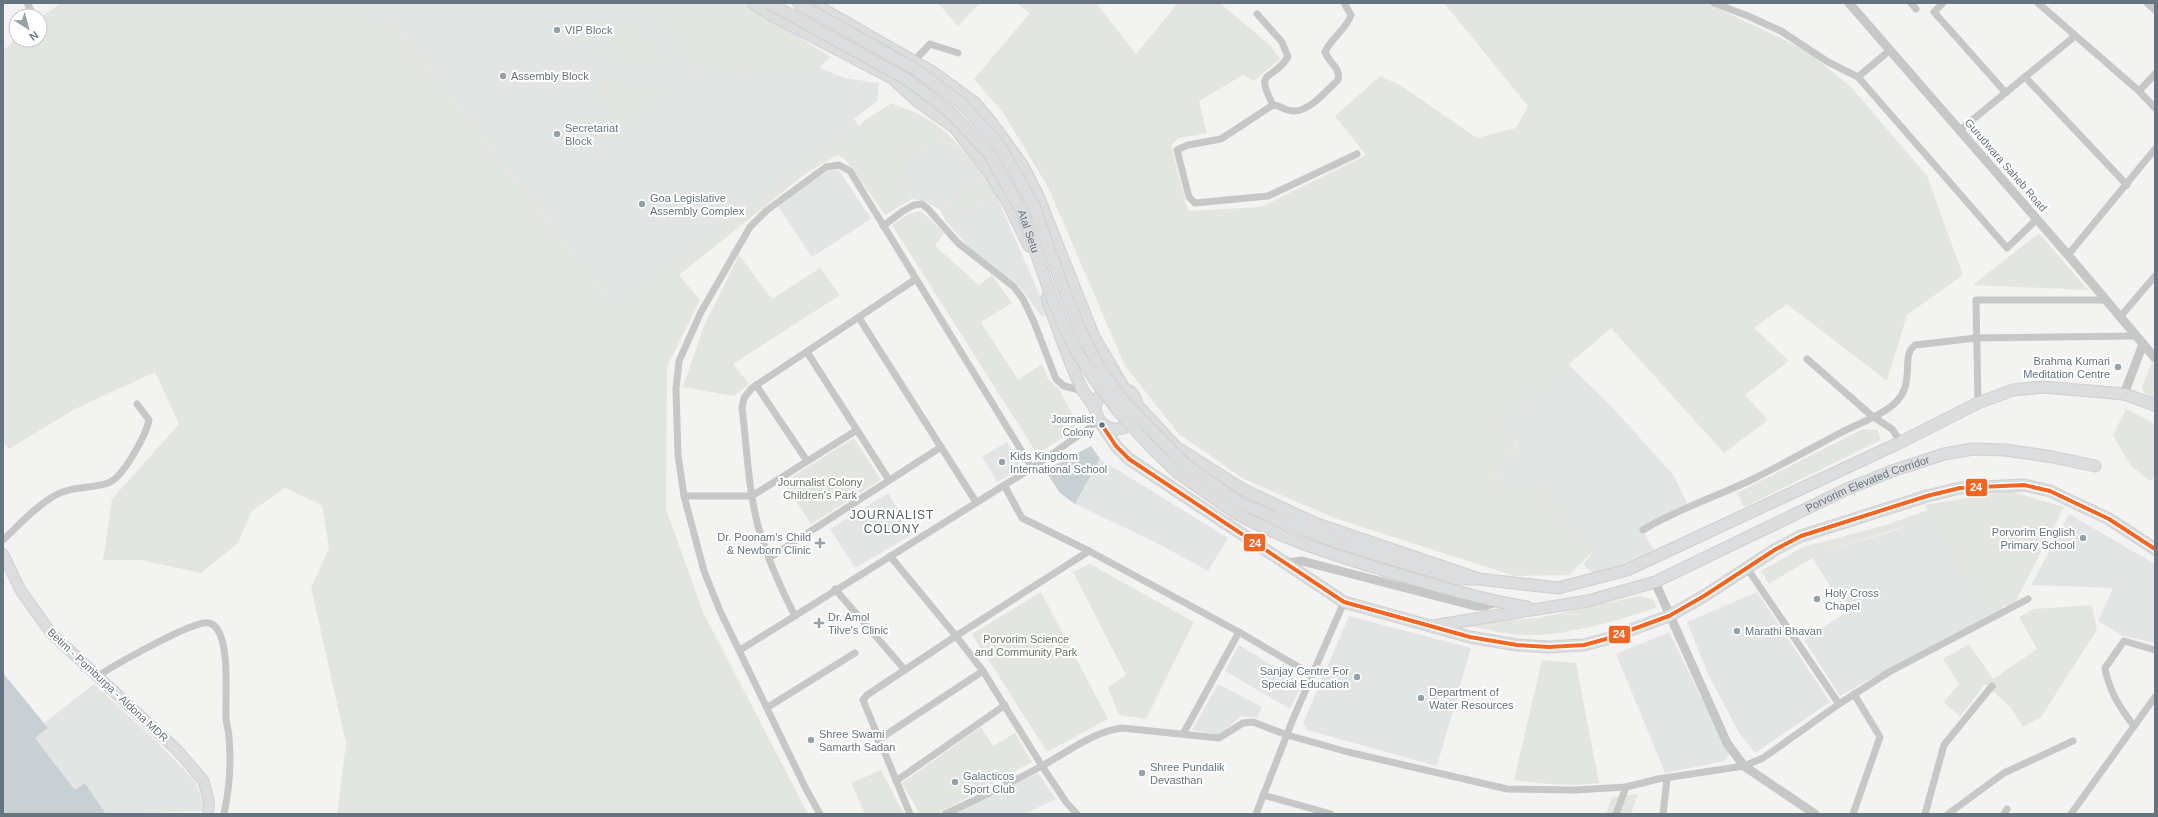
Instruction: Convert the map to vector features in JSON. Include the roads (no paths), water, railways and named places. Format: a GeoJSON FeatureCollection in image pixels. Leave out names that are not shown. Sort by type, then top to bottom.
{"type":"FeatureCollection","features":[{"type":"Feature","properties":{"kind":"main road"},"geometry":{"type":"LineString","coordinates":[[753,3],[772,16],[892,78],[917,101],[959,133],[989,172],[1025,237],[1069,359],[1083,391],[1095,408],[1101,423],[1116,446],[1129,459],[1344,602],[1470,637],[1517,645],[1550,648],[1584,645],[1669,616],[1704,596],[1776,549],[1801,536],[1927,496],[1960,488],[2024,485],[2050,491],[2109,518],[2155,549]]}},
{"type":"Feature","properties":{"kind":"main road","name":"Atal Setu"},"geometry":{"type":"LineString","coordinates":[[769,3],[908,80],[951,113],[989,154],[1022,212],[1051,296],[1073,346],[1095,380],[1124,417],[1178,473],[1238,508]]}},
{"type":"Feature","properties":{"kind":"main road","name":"Atal Setu"},"geometry":{"type":"LineString","coordinates":[[797,3],[915,69],[960,103],[1000,146],[1034,206],[1064,291],[1085,340],[1103,373],[1126,404],[1180,459],[1238,508]]}},
{"type":"Feature","properties":{"kind":"main road"},"geometry":{"type":"LineString","coordinates":[[812,3],[914,61],[956,88],[975,103],[991,122],[1023,166],[1038,196],[1094,337],[1124,388],[1133,395],[1137,405],[1176,447],[1242,489],[1314,523],[1479,579]]}},
{"type":"Feature","properties":{"kind":"main road"},"geometry":{"type":"LineString","coordinates":[[1095,408],[1096,402],[1102,392],[1113,387],[1124,388]]}},
{"type":"Feature","properties":{"kind":"main road"},"geometry":{"type":"LineString","coordinates":[[1238,508],[1335,542],[1457,579],[1479,579],[1558,588],[1627,570],[1901,442],[1978,403],[2013,390],[2044,387],[2124,394],[2155,405]]}},
{"type":"Feature","properties":{"kind":"main road"},"geometry":{"type":"LineString","coordinates":[[1101,423],[1114,429],[1128,426],[1136,415],[1137,405]]}},
{"type":"Feature","properties":{"kind":"main road","name":"Porvorim Elevated Corridor"},"geometry":{"type":"LineString","coordinates":[[1432,626],[1588,601],[1655,582],[1846,490],[1892,471],[1944,454],[1972,449],[2005,450],[2053,457],[2095,466]]}},
{"type":"Feature","properties":{"kind":"main road"},"geometry":{"type":"LineString","coordinates":[[1238,508],[1263,529],[1314,548],[1413,579],[1495,602],[1538,609]]}},
{"type":"Feature","properties":{"kind":"main road","name":"Betim - Pomburpa - Aldona MDR"},"geometry":{"type":"LineString","coordinates":[[3,554],[21,591],[51,633],[177,750],[203,780],[209,801],[208,814]]}},
{"type":"Feature","properties":{"kind":"street"},"geometry":{"type":"LineString","coordinates":[[1344,3],[1351,15],[1348,24],[1327,47],[1325,52],[1327,58],[1337,68],[1340,75],[1338,80],[1311,104],[1293,112],[1279,105],[1272,105],[1221,139],[1188,145],[1177,150],[1189,197],[1195,202],[1268,196],[1357,154]]}},
{"type":"Feature","properties":{"kind":"street"},"geometry":{"type":"LineString","coordinates":[[1714,3],[1781,31],[1828,62],[1858,77],[2007,248],[2037,220]]}},
{"type":"Feature","properties":{"kind":"street","name":"Gurudwara Saheb Road"},"geometry":{"type":"LineString","coordinates":[[1849,3],[2068,255],[2155,358]]}},
{"type":"Feature","properties":{"kind":"street"},"geometry":{"type":"LineString","coordinates":[[1943,3],[1934,12],[2006,93]]}},
{"type":"Feature","properties":{"kind":"street"},"geometry":{"type":"LineString","coordinates":[[2038,3],[2139,91],[2155,108]]}},
{"type":"Feature","properties":{"kind":"street"},"geometry":{"type":"LineString","coordinates":[[2147,3],[2155,10]]}},
{"type":"Feature","properties":{"kind":"street"},"geometry":{"type":"LineString","coordinates":[[1257,14],[1282,42],[1288,57],[1283,65],[1266,78],[1264,82],[1264,87],[1272,105]]}},
{"type":"Feature","properties":{"kind":"street"},"geometry":{"type":"LineString","coordinates":[[1960,130],[2075,36]]}},
{"type":"Feature","properties":{"kind":"street"},"geometry":{"type":"LineString","coordinates":[[914,61],[930,44],[958,53]]}},
{"type":"Feature","properties":{"kind":"street"},"geometry":{"type":"LineString","coordinates":[[1858,77],[1890,50]]}},
{"type":"Feature","properties":{"kind":"street"},"geometry":{"type":"LineString","coordinates":[[2139,91],[2155,74]]}},
{"type":"Feature","properties":{"kind":"street"},"geometry":{"type":"LineString","coordinates":[[2025,77],[2127,185]]}},
{"type":"Feature","properties":{"kind":"street"},"geometry":{"type":"LineString","coordinates":[[2068,255],[2155,149]]}},
{"type":"Feature","properties":{"kind":"street"},"geometry":{"type":"LineString","coordinates":[[820,814],[806,789],[768,707],[720,611],[704,571],[684,496],[678,448],[676,389],[679,361],[701,312],[750,227],[766,211],[826,167],[839,165],[850,172],[1032,468]]}},
{"type":"Feature","properties":{"kind":"street"},"geometry":{"type":"LineString","coordinates":[[883,226],[914,205],[922,204],[958,243],[1014,287],[1023,299],[1034,322],[1056,379],[1064,386],[1083,391]]}},
{"type":"Feature","properties":{"kind":"street"},"geometry":{"type":"LineString","coordinates":[[2120,316],[2155,276]]}},
{"type":"Feature","properties":{"kind":"street"},"geometry":{"type":"LineString","coordinates":[[795,616],[779,585],[758,525],[752,496],[742,408],[744,398],[756,386],[916,279]]}},
{"type":"Feature","properties":{"kind":"street"},"geometry":{"type":"LineString","coordinates":[[1978,403],[1976,300],[2106,300]]}},
{"type":"Feature","properties":{"kind":"street"},"geometry":{"type":"LineString","coordinates":[[859,318],[942,446],[976,502]]}},
{"type":"Feature","properties":{"kind":"street"},"geometry":{"type":"LineString","coordinates":[[1643,530],[1659,520],[1753,479],[1886,410],[1905,391],[1908,381],[1910,349],[1920,344],[1976,338],[2136,336]]}},
{"type":"Feature","properties":{"kind":"street"},"geometry":{"type":"LineString","coordinates":[[2124,394],[2143,344]]}},
{"type":"Feature","properties":{"kind":"street"},"geometry":{"type":"LineString","coordinates":[[807,352],[889,480]]}},
{"type":"Feature","properties":{"kind":"street"},"geometry":{"type":"LineString","coordinates":[[1807,359],[1872,416],[1892,429],[1901,442]]}},
{"type":"Feature","properties":{"kind":"street"},"geometry":{"type":"LineString","coordinates":[[756,386],[807,461]]}},
{"type":"Feature","properties":{"kind":"street"},"geometry":{"type":"LineString","coordinates":[[3,540],[39,506],[54,495],[67,490],[109,483],[122,472],[147,429],[149,420],[137,404]]}},
{"type":"Feature","properties":{"kind":"street"},"geometry":{"type":"LineString","coordinates":[[740,650],[835,589],[1032,468],[1101,423]]}},
{"type":"Feature","properties":{"kind":"street"},"geometry":{"type":"LineString","coordinates":[[684,496],[752,496],[857,430]]}},
{"type":"Feature","properties":{"kind":"street"},"geometry":{"type":"LineString","coordinates":[[769,558],[942,446]]}},
{"type":"Feature","properties":{"kind":"street"},"geometry":{"type":"LineString","coordinates":[[1004,485],[1022,518],[1089,551],[1239,632],[1312,675]]}},
{"type":"Feature","properties":{"kind":"street"},"geometry":{"type":"LineString","coordinates":[[910,814],[878,740],[864,700],[867,695],[1089,551]]}},
{"type":"Feature","properties":{"kind":"street"},"geometry":{"type":"LineString","coordinates":[[890,556],[983,671],[1042,766],[1066,802],[1077,814]]}},
{"type":"Feature","properties":{"kind":"street"},"geometry":{"type":"LineString","coordinates":[[1287,563],[1302,561],[1475,606],[1486,606],[1495,602]]}},
{"type":"Feature","properties":{"kind":"street"},"geometry":{"type":"LineString","coordinates":[[1747,568],[1838,704]]}},
{"type":"Feature","properties":{"kind":"street"},"geometry":{"type":"LineString","coordinates":[[1655,582],[1727,743],[1744,766],[1815,814]]}},
{"type":"Feature","properties":{"kind":"street"},"geometry":{"type":"LineString","coordinates":[[835,589],[905,670]]}},
{"type":"Feature","properties":{"kind":"street"},"geometry":{"type":"LineString","coordinates":[[945,814],[1042,766],[1108,730],[1122,728],[1219,738],[1244,722],[1253,722],[1287,735],[1355,754],[1507,789],[1575,790],[1626,787],[1744,766],[1763,758],[1838,704],[1889,672],[2028,599]]}},
{"type":"Feature","properties":{"kind":"street"},"geometry":{"type":"LineString","coordinates":[[1256,814],[1287,735],[1344,602]]}},
{"type":"Feature","properties":{"kind":"street"},"geometry":{"type":"LineString","coordinates":[[98,676],[123,660],[172,637],[205,622],[212,623],[217,630],[223,645],[227,678],[226,718],[230,738],[224,814]]}},
{"type":"Feature","properties":{"kind":"street"},"geometry":{"type":"LineString","coordinates":[[1184,734],[1239,632]]}},
{"type":"Feature","properties":{"kind":"street"},"geometry":{"type":"LineString","coordinates":[[2134,726],[2120,708],[2108,683],[2105,668],[2124,641],[2155,650]]}},
{"type":"Feature","properties":{"kind":"street"},"geometry":{"type":"LineString","coordinates":[[768,707],[855,653]]}},
{"type":"Feature","properties":{"kind":"street"},"geometry":{"type":"LineString","coordinates":[[878,740],[983,671]]}},
{"type":"Feature","properties":{"kind":"street"},"geometry":{"type":"LineString","coordinates":[[1925,814],[1944,745],[1992,686]]}},
{"type":"Feature","properties":{"kind":"street"},"geometry":{"type":"LineString","coordinates":[[1853,814],[1880,737],[1854,694]]}},
{"type":"Feature","properties":{"kind":"street"},"geometry":{"type":"LineString","coordinates":[[2070,814],[2155,697]]}},
{"type":"Feature","properties":{"kind":"street"},"geometry":{"type":"LineString","coordinates":[[896,781],[1005,705]]}},
{"type":"Feature","properties":{"kind":"street"},"geometry":{"type":"LineString","coordinates":[[1948,814],[2004,773],[2073,741]]}},
{"type":"Feature","properties":{"kind":"street"},"geometry":{"type":"LineString","coordinates":[[1666,813],[1667,779]]}},
{"type":"Feature","properties":{"kind":"street"},"geometry":{"type":"LineString","coordinates":[[1616,814],[1626,787]]}},
{"type":"Feature","properties":{"kind":"street"},"geometry":{"type":"LineString","coordinates":[[1263,795],[1331,814]]}},
{"type":"Feature","properties":{"kind":"place","name":"VIP Block"},"geometry":{"type":"Point","coordinates":[557,30]}},
{"type":"Feature","properties":{"kind":"place","name":"Assembly Block"},"geometry":{"type":"Point","coordinates":[503,76]}},
{"type":"Feature","properties":{"kind":"place","name":"Secretariat Block"},"geometry":{"type":"Point","coordinates":[557,134]}},
{"type":"Feature","properties":{"kind":"place","name":"Goa Legislative Assembly Complex"},"geometry":{"type":"Point","coordinates":[642,204]}},
{"type":"Feature","properties":{"kind":"place","name":"Brahma Kumari Meditation Centre"},"geometry":{"type":"Point","coordinates":[2118,367]}},
{"type":"Feature","properties":{"kind":"place","name":"Journalist Colony"},"geometry":{"type":"Point","coordinates":[1102,425]}},
{"type":"Feature","properties":{"kind":"place","name":"Kids Kingdom International School"},"geometry":{"type":"Point","coordinates":[1002,462]}},
{"type":"Feature","properties":{"kind":"place","name":"Porvorim English Primary School"},"geometry":{"type":"Point","coordinates":[2083,538]}},
{"type":"Feature","properties":{"kind":"place","name":"Dr. Poonam's Child & Newborn Clinic"},"geometry":{"type":"Point","coordinates":[820,543]}},
{"type":"Feature","properties":{"kind":"place","name":"Holy Cross Chapel"},"geometry":{"type":"Point","coordinates":[1817,599]}},
{"type":"Feature","properties":{"kind":"place","name":"Dr. Amol Tilve's Clinic"},"geometry":{"type":"Point","coordinates":[819,623]}},
{"type":"Feature","properties":{"kind":"place","name":"Marathi Bhavan"},"geometry":{"type":"Point","coordinates":[1737,631]}},
{"type":"Feature","properties":{"kind":"place","name":"Sanjay Centre For Special Education"},"geometry":{"type":"Point","coordinates":[1357,677]}},
{"type":"Feature","properties":{"kind":"place","name":"Department of Water Resources"},"geometry":{"type":"Point","coordinates":[1421,698]}},
{"type":"Feature","properties":{"kind":"place","name":"Shree Swami Samarth Sadan"},"geometry":{"type":"Point","coordinates":[811,740]}},
{"type":"Feature","properties":{"kind":"place","name":"Shree Pundalik Devasthan"},"geometry":{"type":"Point","coordinates":[1142,773]}},
{"type":"Feature","properties":{"kind":"place","name":"Galacticos Sport Club"},"geometry":{"type":"Point","coordinates":[955,782]}},
{"type":"Feature","properties":{"kind":"district","name":"JOURNALIST COLONY"},"geometry":{"type":"Point","coordinates":[892,522]}},
{"type":"Feature","properties":{"kind":"park label","name":"Journalist Colony Children's Park"},"geometry":{"type":"Point","coordinates":[820,488]}},
{"type":"Feature","properties":{"kind":"park label","name":"Porvorim Science and Community Park"},"geometry":{"type":"Point","coordinates":[1026,645]}}]}
